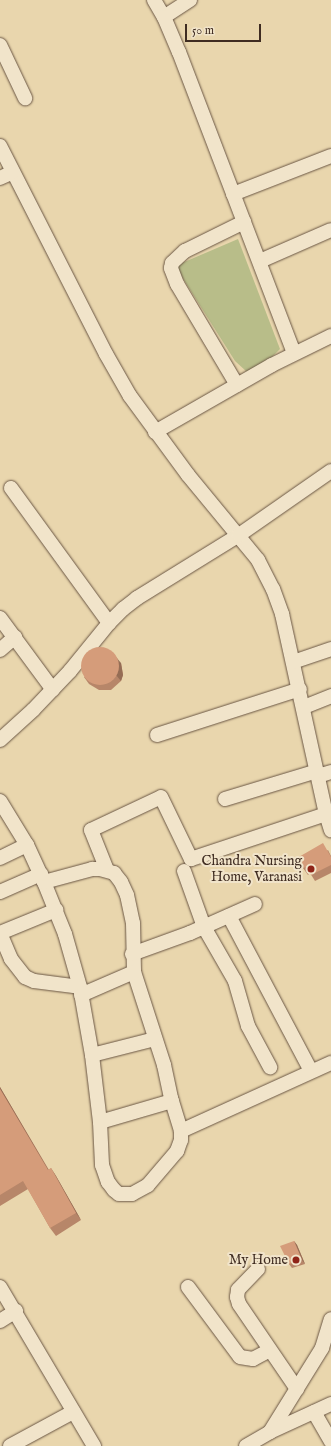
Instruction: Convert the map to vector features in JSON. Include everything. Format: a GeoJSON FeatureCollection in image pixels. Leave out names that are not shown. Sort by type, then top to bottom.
{"type":"FeatureCollection","features":[{"type":"Feature","properties":{"kind":"street"},"geometry":{"type":"LineString","coordinates":[[154,0],[164,17],[180,52],[294,353]]}},
{"type":"Feature","properties":{"kind":"street"},"geometry":{"type":"LineString","coordinates":[[164,17],[190,0]]}},
{"type":"Feature","properties":{"kind":"street"},"geometry":{"type":"LineString","coordinates":[[0,45],[25,98]]}},
{"type":"Feature","properties":{"kind":"street"},"geometry":{"type":"LineString","coordinates":[[0,146],[106,354],[130,396],[188,475],[239,535],[258,560],[273,589],[282,614],[304,707],[322,773],[326,814],[331,830]]}},
{"type":"Feature","properties":{"kind":"street"},"geometry":{"type":"LineString","coordinates":[[233,194],[331,156]]}},
{"type":"Feature","properties":{"kind":"street"},"geometry":{"type":"LineString","coordinates":[[0,178],[13,172]]}},
{"type":"Feature","properties":{"kind":"street"},"geometry":{"type":"LineString","coordinates":[[238,384],[177,284],[171,268],[177,256],[244,222]]}},
{"type":"Feature","properties":{"kind":"street"},"geometry":{"type":"LineString","coordinates":[[260,261],[331,230]]}},
{"type":"Feature","properties":{"kind":"street"},"geometry":{"type":"LineString","coordinates":[[155,432],[294,353],[331,336]]}},
{"type":"Feature","properties":{"kind":"street"},"geometry":{"type":"LineString","coordinates":[[0,740],[53,690],[70,672],[109,623],[136,598],[239,535],[331,471]]}},
{"type":"Feature","properties":{"kind":"street"},"geometry":{"type":"LineString","coordinates":[[11,488],[109,623]]}},
{"type":"Feature","properties":{"kind":"street"},"geometry":{"type":"LineString","coordinates":[[0,618],[53,690]]}},
{"type":"Feature","properties":{"kind":"street"},"geometry":{"type":"LineString","coordinates":[[0,650],[14,637]]}},
{"type":"Feature","properties":{"kind":"street"},"geometry":{"type":"LineString","coordinates":[[294,662],[331,649]]}},
{"type":"Feature","properties":{"kind":"street"},"geometry":{"type":"LineString","coordinates":[[157,735],[300,689]]}},
{"type":"Feature","properties":{"kind":"street"},"geometry":{"type":"LineString","coordinates":[[304,707],[331,696]]}},
{"type":"Feature","properties":{"kind":"street"},"geometry":{"type":"LineString","coordinates":[[225,799],[322,773]]}},
{"type":"Feature","properties":{"kind":"street"},"geometry":{"type":"LineString","coordinates":[[107,870],[91,830],[161,797],[191,859],[326,814]]}},
{"type":"Feature","properties":{"kind":"street"},"geometry":{"type":"LineString","coordinates":[[0,801],[5,818],[27,845],[43,878],[65,934],[80,991],[92,1055],[100,1122],[102,1165],[104,1174],[114,1190],[119,1194],[126,1195],[141,1190],[152,1181],[177,1152],[181,1140],[181,1131],[172,1102],[164,1065],[134,972],[132,954],[133,923],[127,895],[114,873],[107,870],[92,869],[43,878],[0,892]]}},
{"type":"Feature","properties":{"kind":"street"},"geometry":{"type":"LineString","coordinates":[[0,858],[27,845]]}},
{"type":"Feature","properties":{"kind":"street"},"geometry":{"type":"LineString","coordinates":[[184,871],[204,927],[235,981],[248,1026],[270,1067]]}},
{"type":"Feature","properties":{"kind":"street"},"geometry":{"type":"LineString","coordinates":[[132,954],[170,941],[255,904]]}},
{"type":"Feature","properties":{"kind":"street"},"geometry":{"type":"LineString","coordinates":[[56,910],[0,933],[11,959],[25,977],[34,981],[80,991],[134,972]]}},
{"type":"Feature","properties":{"kind":"street"},"geometry":{"type":"LineString","coordinates":[[229,916],[311,1071]]}},
{"type":"Feature","properties":{"kind":"street"},"geometry":{"type":"LineString","coordinates":[[92,1055],[155,1039]]}},
{"type":"Feature","properties":{"kind":"street"},"geometry":{"type":"LineString","coordinates":[[181,1131],[311,1071],[330,1064]]}},
{"type":"Feature","properties":{"kind":"street"},"geometry":{"type":"LineString","coordinates":[[100,1122],[172,1102]]}},
{"type":"Feature","properties":{"kind":"street"},"geometry":{"type":"LineString","coordinates":[[258,1269],[238,1290],[237,1297],[239,1304],[297,1389]]}},
{"type":"Feature","properties":{"kind":"street"},"geometry":{"type":"LineString","coordinates":[[0,1287],[16,1311],[94,1446]]}},
{"type":"Feature","properties":{"kind":"street"},"geometry":{"type":"LineString","coordinates":[[188,1287],[240,1357],[253,1359],[270,1350]]}},
{"type":"Feature","properties":{"kind":"street"},"geometry":{"type":"LineString","coordinates":[[0,1321],[16,1311]]}},
{"type":"Feature","properties":{"kind":"street"},"geometry":{"type":"LineString","coordinates":[[270,1432],[322,1348],[331,1319]]}},
{"type":"Feature","properties":{"kind":"street"},"geometry":{"type":"LineString","coordinates":[[246,1446],[270,1432],[331,1404]]}},
{"type":"Feature","properties":{"kind":"street"},"geometry":{"type":"LineString","coordinates":[[10,1446],[73,1412]]}},
{"type":"Feature","properties":{"kind":"street"},"geometry":{"type":"LineString","coordinates":[[314,1412],[331,1442]]}},
{"type":"Feature","properties":{"kind":"green space"},"geometry":{"type":"Polygon","coordinates":[[[238,239],[280,349],[264,365],[247,372],[235,361],[175,266],[238,239]]]}},
{"type":"Feature","properties":{"kind":"building"},"geometry":{"type":"Polygon","coordinates":[[[100,647],[113,653],[119,666],[113,679],[100,685],[87,679],[81,666],[87,653],[100,647]]]}},
{"type":"Feature","properties":{"kind":"building"},"geometry":{"type":"Polygon","coordinates":[[[323,843],[331,857],[331,865],[311,875],[306,867],[303,868],[297,858],[323,843]]]}},
{"type":"Feature","properties":{"kind":"building"},"geometry":{"type":"Polygon","coordinates":[[[0,1089],[48,1170],[51,1168],[76,1213],[50,1228],[23,1181],[0,1195],[0,1089]]]}},
{"type":"Feature","properties":{"kind":"building","name":"My Home"},"geometry":{"type":"Polygon","coordinates":[[[294,1241],[302,1260],[289,1264],[280,1246],[294,1241]]]}},
{"type":"Feature","properties":{"kind":"place","name":"Chandra Nursing Home, Varanasi"},"geometry":{"type":"Point","coordinates":[311,869]}},
{"type":"Feature","properties":{"kind":"place","name":"My Home"},"geometry":{"type":"Point","coordinates":[296,1260]}}]}
